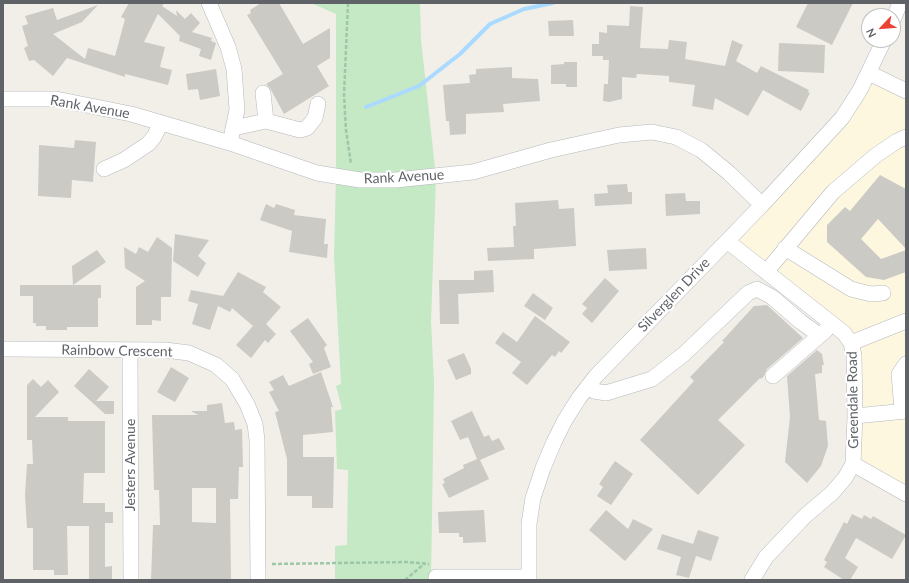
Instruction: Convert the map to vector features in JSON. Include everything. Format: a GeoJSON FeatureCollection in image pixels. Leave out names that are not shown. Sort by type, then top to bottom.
{"type":"FeatureCollection","features":[{"type":"Feature","properties":{"kind":"street"},"geometry":{"type":"LineString","coordinates":[[209,3],[228,47],[234,69],[237,110],[230,143]]}},
{"type":"Feature","properties":{"kind":"street","name":"Silverglen Drive"},"geometry":{"type":"LineString","coordinates":[[529,578],[529,524],[533,498],[543,468],[565,420],[588,386],[726,241],[762,206],[842,118],[869,73],[880,48]]}},
{"type":"Feature","properties":{"kind":"street"},"geometry":{"type":"LineString","coordinates":[[869,73],[906,91]]}},
{"type":"Feature","properties":{"kind":"street"},"geometry":{"type":"LineString","coordinates":[[263,93],[266,121]]}},
{"type":"Feature","properties":{"kind":"street","name":"Rank Avenue"},"geometry":{"type":"LineString","coordinates":[[3,99],[56,99],[130,114],[230,143],[317,173],[353,179],[396,180],[473,172],[551,150],[619,134],[652,132],[676,137],[701,150],[730,173],[762,206]]}},
{"type":"Feature","properties":{"kind":"street"},"geometry":{"type":"LineString","coordinates":[[234,128],[266,121],[300,130],[307,128],[315,118],[318,104]]}},
{"type":"Feature","properties":{"kind":"street"},"geometry":{"type":"LineString","coordinates":[[104,169],[124,160],[148,144],[161,123]]}},
{"type":"Feature","properties":{"kind":"street"},"geometry":{"type":"LineString","coordinates":[[766,272],[833,192],[875,156],[897,141],[906,138]]}},
{"type":"Feature","properties":{"kind":"street","name":"Greendale Road"},"geometry":{"type":"LineString","coordinates":[[726,241],[833,324],[851,343],[854,369],[856,416],[853,464],[845,478],[832,493],[805,516],[766,557],[752,580]]}},
{"type":"Feature","properties":{"kind":"street"},"geometry":{"type":"LineString","coordinates":[[786,248],[851,289],[871,294],[883,293]]}},
{"type":"Feature","properties":{"kind":"street"},"geometry":{"type":"LineString","coordinates":[[588,386],[594,391],[606,393],[652,379],[690,349],[748,293],[757,289],[772,297],[801,322],[819,335]]}},
{"type":"Feature","properties":{"kind":"street"},"geometry":{"type":"LineString","coordinates":[[851,343],[906,321]]}},
{"type":"Feature","properties":{"kind":"street"},"geometry":{"type":"LineString","coordinates":[[773,376],[833,324]]}},
{"type":"Feature","properties":{"kind":"street","name":"Rainbow Crescent"},"geometry":{"type":"LineString","coordinates":[[3,349],[165,350],[189,353],[216,365],[232,379],[247,404],[255,424],[257,440],[258,580]]}},
{"type":"Feature","properties":{"kind":"street","name":"Jesters Avenue"},"geometry":{"type":"LineString","coordinates":[[130,350],[131,580]]}},
{"type":"Feature","properties":{"kind":"street"},"geometry":{"type":"LineString","coordinates":[[856,416],[904,411],[899,374],[906,364]]}},
{"type":"Feature","properties":{"kind":"street"},"geometry":{"type":"LineString","coordinates":[[853,464],[906,494]]}},
{"type":"Feature","properties":{"kind":"street"},"geometry":{"type":"LineString","coordinates":[[440,577],[529,578]]}},
{"type":"Feature","properties":{"kind":"path"},"geometry":{"type":"LineString","coordinates":[[348,3],[344,109],[353,179]]}},
{"type":"Feature","properties":{"kind":"path"},"geometry":{"type":"LineString","coordinates":[[258,564],[424,564],[438,566],[440,577]]}},
{"type":"Feature","properties":{"kind":"path"},"geometry":{"type":"LineString","coordinates":[[405,580],[424,564]]}},
{"type":"Feature","properties":{"kind":"shaded area"},"geometry":{"type":"Polygon","coordinates":[[[870,73],[906,90],[906,494],[853,463],[851,343],[727,241],[762,206],[870,73]]]}},
{"type":"Feature","properties":{"kind":"green space"},"geometry":{"type":"Polygon","coordinates":[[[311,3],[420,3],[421,40],[436,177],[431,321],[434,383],[431,580],[335,580],[335,546],[347,545],[348,470],[337,469],[335,411],[342,409],[336,386],[341,384],[334,256],[336,176],[336,14],[311,3]]]}},
{"type":"Feature","properties":{"kind":"building"},"geometry":{"type":"Polygon","coordinates":[[[129,3],[164,3],[162,6],[177,16],[176,10],[185,19],[191,13],[200,23],[192,32],[212,38],[211,41],[216,43],[211,60],[199,56],[201,49],[179,41],[180,36],[158,14],[144,42],[165,47],[160,67],[172,70],[168,85],[125,74],[125,77],[67,58],[53,76],[34,60],[29,61],[24,48],[28,46],[22,26],[28,24],[25,16],[53,8],[57,20],[98,5],[82,22],[53,34],[85,59],[88,48],[115,56],[125,19],[121,17],[129,3]]]}},
{"type":"Feature","properties":{"kind":"building"},"geometry":{"type":"Polygon","coordinates":[[[261,3],[279,3],[303,44],[330,28],[330,58],[317,66],[329,86],[284,114],[270,88],[266,84],[283,74],[247,15],[251,13],[250,10],[261,3]]]}},
{"type":"Feature","properties":{"kind":"building"},"geometry":{"type":"Polygon","coordinates":[[[808,3],[853,3],[832,45],[796,27],[808,3]]]}},
{"type":"Feature","properties":{"kind":"building"},"geometry":{"type":"Polygon","coordinates":[[[630,6],[643,7],[640,48],[668,49],[669,40],[687,42],[685,59],[725,66],[732,40],[743,45],[736,61],[757,73],[761,66],[809,90],[808,92],[810,93],[801,111],[763,90],[748,116],[715,98],[713,110],[692,106],[695,85],[669,82],[669,76],[637,74],[636,78],[622,77],[622,99],[609,102],[603,101],[604,84],[608,84],[609,60],[603,60],[603,56],[592,56],[592,44],[599,44],[599,32],[607,33],[607,25],[629,26],[630,6]]]}},
{"type":"Feature","properties":{"kind":"building"},"geometry":{"type":"Polygon","coordinates":[[[573,20],[574,36],[549,36],[548,21],[573,20]]]}},
{"type":"Feature","properties":{"kind":"building"},"geometry":{"type":"Polygon","coordinates":[[[779,43],[825,45],[824,73],[778,71],[779,43]]]}},
{"type":"Feature","properties":{"kind":"building"},"geometry":{"type":"Polygon","coordinates":[[[564,62],[577,62],[577,87],[566,87],[566,84],[551,84],[551,65],[564,64],[564,62]]]}},
{"type":"Feature","properties":{"kind":"building"},"geometry":{"type":"Polygon","coordinates":[[[512,67],[512,78],[538,79],[540,101],[503,104],[504,112],[466,114],[466,134],[450,135],[449,121],[446,121],[443,85],[470,83],[469,75],[476,74],[476,69],[512,67]]]}},
{"type":"Feature","properties":{"kind":"building"},"geometry":{"type":"Polygon","coordinates":[[[216,69],[220,96],[200,100],[198,89],[188,90],[186,74],[216,69]]]}},
{"type":"Feature","properties":{"kind":"building"},"geometry":{"type":"Polygon","coordinates":[[[75,140],[96,142],[93,182],[72,180],[71,198],[38,196],[39,145],[74,148],[75,140]]]}},
{"type":"Feature","properties":{"kind":"building"},"geometry":{"type":"Polygon","coordinates":[[[880,175],[906,189],[906,249],[878,219],[861,239],[881,259],[906,250],[906,272],[884,280],[866,277],[827,242],[827,225],[845,207],[850,211],[880,175]]]}},
{"type":"Feature","properties":{"kind":"building"},"geometry":{"type":"Polygon","coordinates":[[[627,184],[628,192],[632,192],[632,204],[595,206],[594,194],[608,193],[607,185],[627,184]]]}},
{"type":"Feature","properties":{"kind":"building"},"geometry":{"type":"Polygon","coordinates":[[[685,193],[686,201],[700,201],[700,214],[666,216],[665,194],[685,193]]]}},
{"type":"Feature","properties":{"kind":"building"},"geometry":{"type":"Polygon","coordinates":[[[558,200],[559,209],[574,208],[576,246],[534,249],[534,259],[488,261],[487,248],[514,247],[513,226],[516,226],[515,203],[558,200]]]}},
{"type":"Feature","properties":{"kind":"building"},"geometry":{"type":"Polygon","coordinates":[[[266,204],[274,208],[276,204],[295,210],[294,215],[326,219],[324,244],[328,244],[327,258],[289,252],[292,231],[260,220],[266,204]]]}},
{"type":"Feature","properties":{"kind":"building"},"geometry":{"type":"Polygon","coordinates":[[[175,234],[209,240],[198,256],[206,263],[198,277],[173,261],[175,234]]]}},
{"type":"Feature","properties":{"kind":"building"},"geometry":{"type":"Polygon","coordinates":[[[157,237],[172,248],[171,297],[161,297],[161,321],[152,320],[152,325],[136,325],[136,287],[145,281],[125,268],[124,247],[136,254],[139,247],[148,252],[157,237]]]}},
{"type":"Feature","properties":{"kind":"building"},"geometry":{"type":"Polygon","coordinates":[[[646,248],[647,269],[609,271],[607,250],[646,248]]]}},
{"type":"Feature","properties":{"kind":"building"},"geometry":{"type":"Polygon","coordinates":[[[97,250],[106,262],[73,285],[72,266],[97,250]]]}},
{"type":"Feature","properties":{"kind":"building"},"geometry":{"type":"Polygon","coordinates":[[[493,270],[494,292],[458,294],[459,324],[440,324],[439,280],[474,280],[474,271],[493,270]]]}},
{"type":"Feature","properties":{"kind":"building"},"geometry":{"type":"Polygon","coordinates":[[[238,272],[266,287],[263,292],[281,307],[266,324],[276,334],[268,343],[265,340],[251,358],[236,345],[253,326],[232,308],[230,312],[218,306],[210,330],[192,324],[198,304],[188,301],[191,290],[223,296],[238,272]]]}},
{"type":"Feature","properties":{"kind":"building"},"geometry":{"type":"Polygon","coordinates":[[[605,278],[619,291],[592,323],[582,314],[587,308],[582,304],[605,278]]]}},
{"type":"Feature","properties":{"kind":"building"},"geometry":{"type":"Polygon","coordinates":[[[20,285],[101,285],[101,298],[98,298],[98,327],[67,327],[67,330],[46,330],[46,326],[36,326],[36,323],[33,323],[33,296],[20,296],[20,285]]]}},
{"type":"Feature","properties":{"kind":"building"},"geometry":{"type":"Polygon","coordinates":[[[533,293],[553,308],[545,320],[524,306],[533,293]]]}},
{"type":"Feature","properties":{"kind":"building"},"geometry":{"type":"Polygon","coordinates":[[[767,305],[803,338],[767,369],[764,376],[761,379],[760,378],[718,420],[745,445],[698,495],[640,440],[694,381],[690,377],[724,342],[722,341],[754,306],[767,305]]]}},
{"type":"Feature","properties":{"kind":"building"},"geometry":{"type":"Polygon","coordinates":[[[535,316],[570,342],[561,353],[559,351],[555,357],[552,355],[527,385],[512,373],[521,362],[495,343],[503,332],[517,342],[535,316]]]}},
{"type":"Feature","properties":{"kind":"building"},"geometry":{"type":"Polygon","coordinates":[[[308,318],[327,345],[324,348],[331,367],[313,374],[309,364],[313,362],[290,331],[308,318]]]}},
{"type":"Feature","properties":{"kind":"building"},"geometry":{"type":"Polygon","coordinates":[[[817,350],[822,354],[824,365],[822,365],[822,373],[815,374],[819,420],[826,421],[828,446],[821,466],[807,483],[785,462],[790,417],[787,376],[817,350]]]}},
{"type":"Feature","properties":{"kind":"building"},"geometry":{"type":"Polygon","coordinates":[[[464,353],[471,369],[471,374],[456,380],[447,360],[464,353]]]}},
{"type":"Feature","properties":{"kind":"building"},"geometry":{"type":"Polygon","coordinates":[[[171,367],[189,378],[175,402],[157,392],[171,367]]]}},
{"type":"Feature","properties":{"kind":"building"},"geometry":{"type":"Polygon","coordinates":[[[89,369],[109,387],[96,401],[114,401],[114,414],[105,414],[74,386],[89,369]]]}},
{"type":"Feature","properties":{"kind":"building"},"geometry":{"type":"Polygon","coordinates":[[[321,372],[333,407],[331,407],[333,432],[303,435],[303,457],[334,457],[333,508],[312,508],[312,496],[287,496],[287,459],[275,412],[279,411],[269,392],[274,390],[269,382],[283,375],[289,386],[321,372]]]}},
{"type":"Feature","properties":{"kind":"building"},"geometry":{"type":"Polygon","coordinates":[[[33,379],[41,387],[48,380],[59,392],[35,417],[68,417],[68,421],[105,421],[105,473],[84,473],[83,503],[105,503],[105,512],[113,512],[113,523],[105,523],[105,567],[112,566],[112,580],[89,580],[89,526],[67,526],[68,575],[54,575],[54,570],[33,570],[33,528],[27,528],[25,495],[27,464],[33,464],[32,440],[27,440],[27,385],[33,379]]]}},
{"type":"Feature","properties":{"kind":"building"},"geometry":{"type":"Polygon","coordinates":[[[222,403],[225,423],[234,422],[235,430],[242,429],[243,467],[239,467],[238,499],[230,499],[231,580],[151,580],[153,525],[160,525],[159,490],[154,490],[152,415],[198,415],[191,411],[207,411],[207,405],[222,403]],[[192,488],[192,522],[216,523],[216,488],[192,488]]]}},
{"type":"Feature","properties":{"kind":"building"},"geometry":{"type":"Polygon","coordinates":[[[472,411],[484,437],[489,435],[492,441],[499,438],[505,449],[480,460],[489,479],[449,498],[442,484],[445,483],[443,479],[464,468],[463,465],[477,459],[468,437],[460,440],[451,421],[472,411]]]}},
{"type":"Feature","properties":{"kind":"building"},"geometry":{"type":"Polygon","coordinates":[[[615,461],[633,474],[611,505],[597,496],[603,487],[599,484],[615,461]]]}},
{"type":"Feature","properties":{"kind":"building"},"geometry":{"type":"Polygon","coordinates":[[[484,510],[486,542],[463,543],[463,537],[459,537],[459,533],[439,533],[438,512],[484,510]]]}},
{"type":"Feature","properties":{"kind":"building"},"geometry":{"type":"Polygon","coordinates":[[[606,510],[628,529],[633,519],[653,529],[625,561],[589,530],[606,510]]]}},
{"type":"Feature","properties":{"kind":"building"},"geometry":{"type":"Polygon","coordinates":[[[852,514],[862,519],[864,515],[871,519],[873,516],[906,535],[892,559],[856,538],[845,558],[858,567],[850,580],[844,580],[824,567],[827,562],[824,560],[844,522],[847,524],[852,514]]]}},
{"type":"Feature","properties":{"kind":"building"},"geometry":{"type":"Polygon","coordinates":[[[698,530],[719,537],[711,561],[696,556],[689,578],[676,575],[681,557],[657,549],[662,534],[693,544],[698,530]]]}},
{"type":"Feature","properties":{"kind":"waterway"},"geometry":{"type":"LineString","coordinates":[[366,107],[419,86],[460,54],[490,24],[524,9],[553,3]]}}]}
